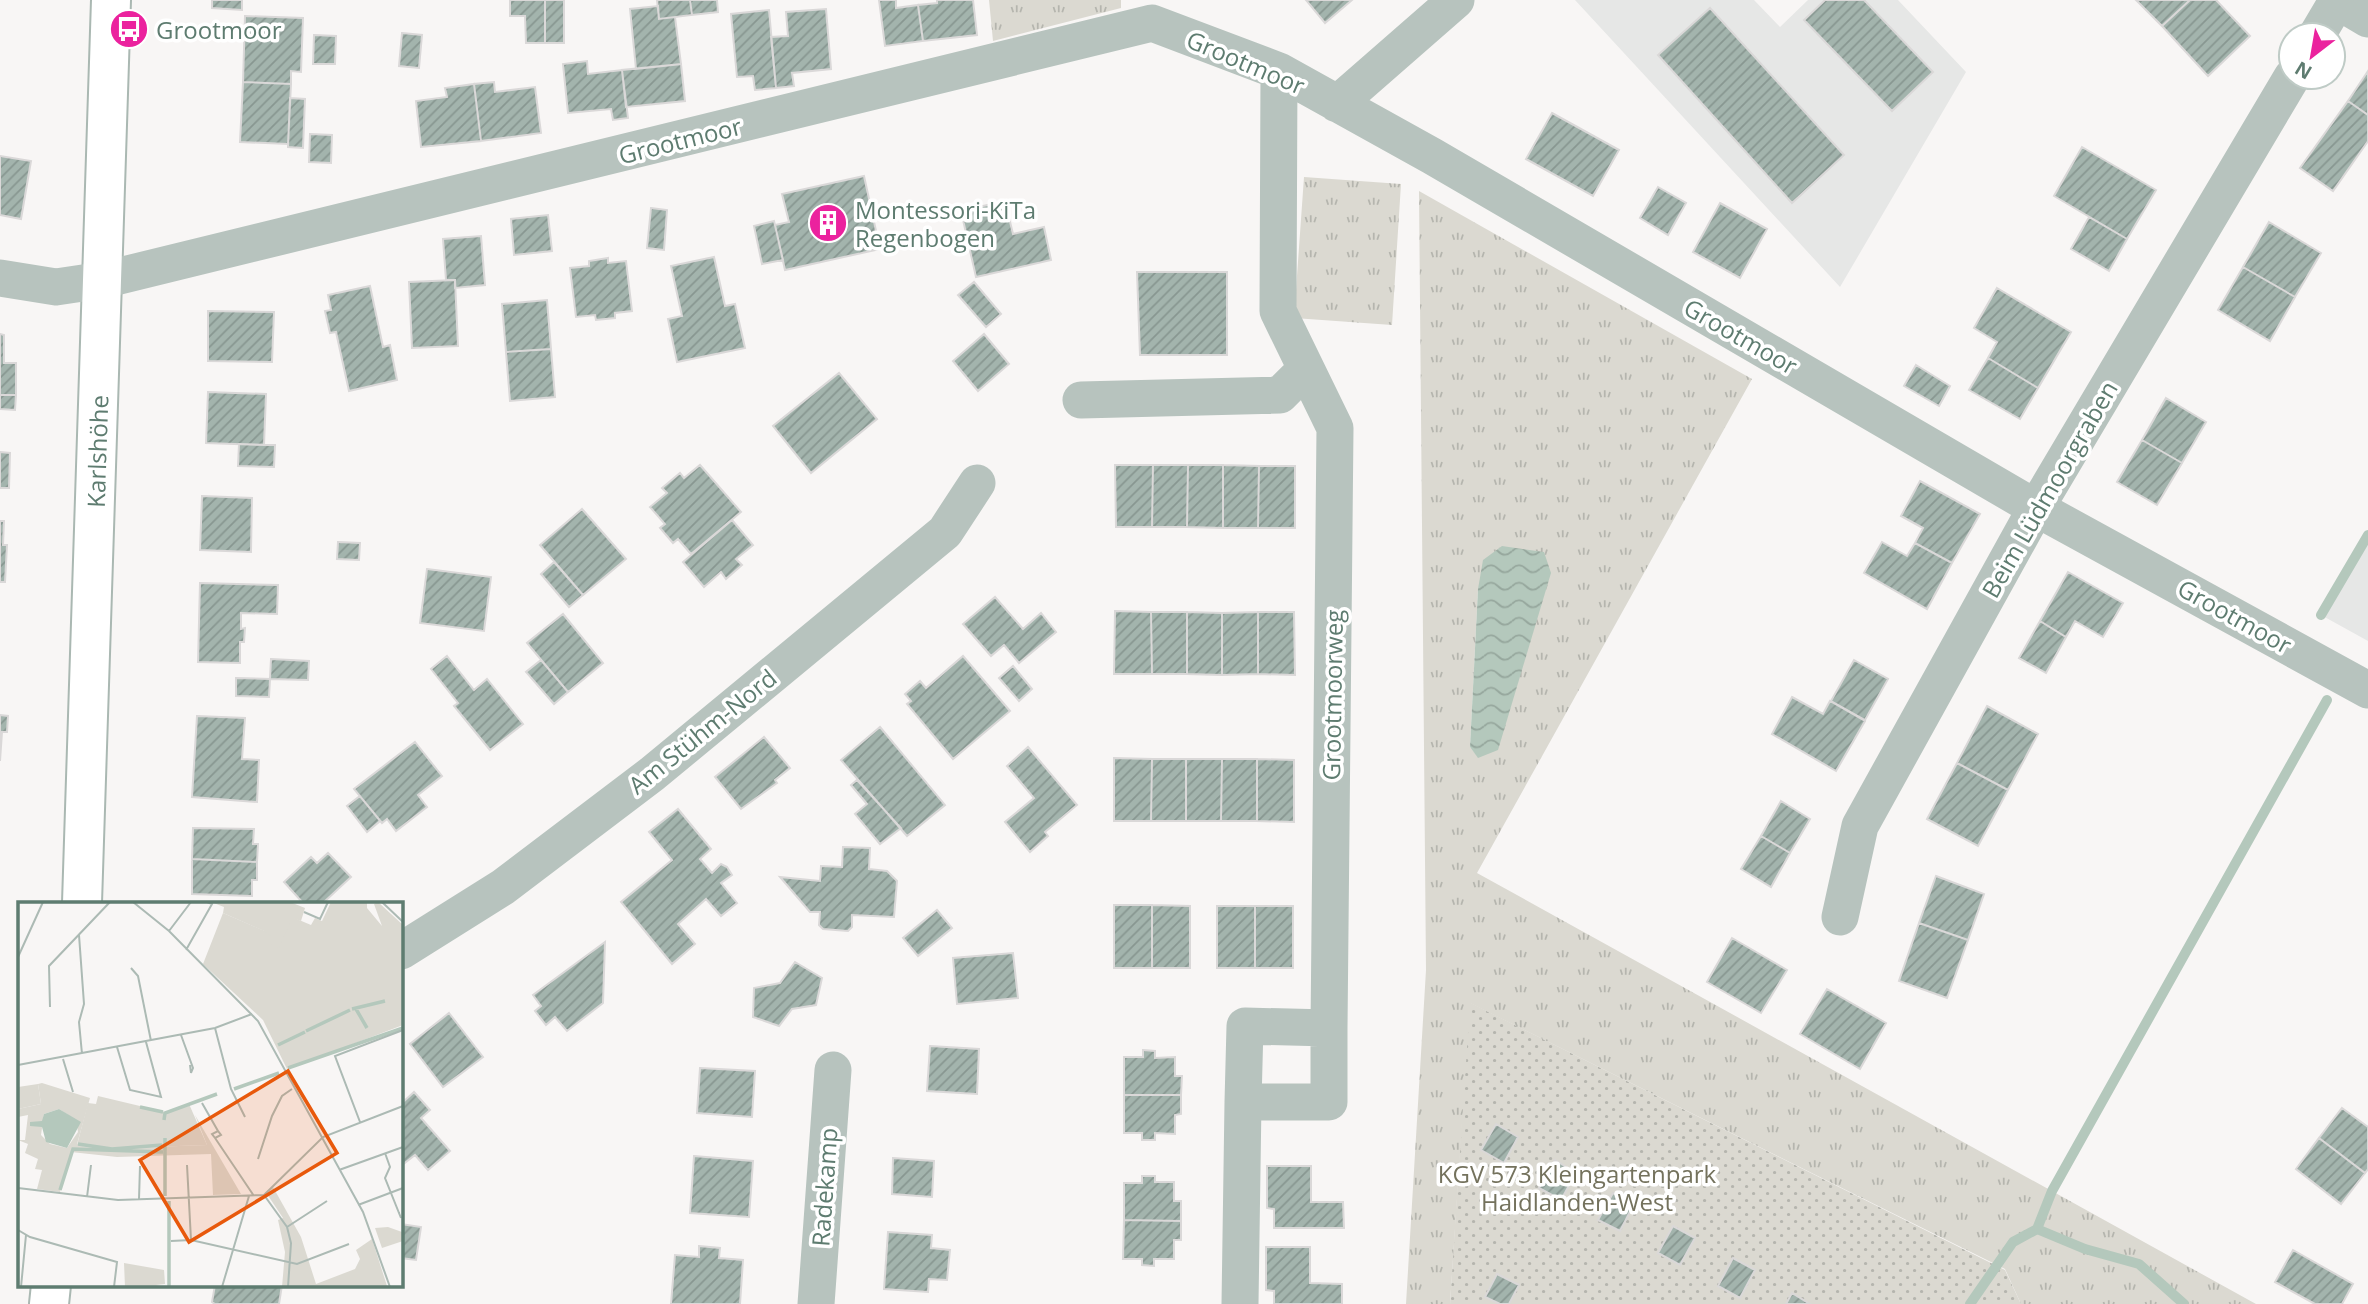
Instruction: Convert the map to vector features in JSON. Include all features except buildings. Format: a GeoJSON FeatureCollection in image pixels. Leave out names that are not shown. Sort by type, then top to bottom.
{"type":"FeatureCollection","features":[{"type":"Feature","properties":{"kind":"main road","name":"Karlshöhe"},"geometry":{"type":"LineString","coordinates":[[82,902],[111,0]]}},
{"type":"Feature","properties":{"kind":"main road"},"geometry":{"type":"LineString","coordinates":[[49,1304],[51,1286]]}},
{"type":"Feature","properties":{"kind":"street"},"geometry":{"type":"LineString","coordinates":[[1337,104],[1456,0]]}},
{"type":"Feature","properties":{"kind":"street"},"geometry":{"type":"LineString","coordinates":[[2332,21],[2347,7]]}},
{"type":"Feature","properties":{"kind":"street","name":"Grootmoor"},"geometry":{"type":"LineString","coordinates":[[0,278],[56,287],[103,280],[195,259],[1151,12],[1279,71],[1432,156],[2036,508],[2368,690]]}},
{"type":"Feature","properties":{"kind":"street","name":"Grootmoorweg"},"geometry":{"type":"LineString","coordinates":[[1243,1102],[1329,1102],[1335,428],[1278,312],[1279,71]]}},
{"type":"Feature","properties":{"kind":"street","name":"Beim Lüdmoorgraben"},"geometry":{"type":"LineString","coordinates":[[1840,917],[1860,826],[2036,508],[2284,91]]}},
{"type":"Feature","properties":{"kind":"street"},"geometry":{"type":"LineString","coordinates":[[1081,400],[1280,395],[1306,369]]}},
{"type":"Feature","properties":{"kind":"street","name":"Am Stühm-Nord"},"geometry":{"type":"LineString","coordinates":[[402,950],[503,887],[662,766],[945,532],[977,483]]}},
{"type":"Feature","properties":{"kind":"street"},"geometry":{"type":"LineString","coordinates":[[1240,1304],[1245,1026],[1329,1028]]}},
{"type":"Feature","properties":{"kind":"street","name":"Radekamp"},"geometry":{"type":"LineString","coordinates":[[816,1304],[833,1070]]}},
{"type":"Feature","properties":{"kind":"shaded area"},"geometry":{"type":"Polygon","coordinates":[[[1575,0],[1754,0],[1780,27],[1808,0],[1898,0],[1966,72],[1840,287],[1575,0]]]}},
{"type":"Feature","properties":{"kind":"shaded area"},"geometry":{"type":"Polygon","coordinates":[[[2368,535],[2368,641],[2321,615],[2368,535]]]}},
{"type":"Feature","properties":{"kind":"green space"},"geometry":{"type":"Polygon","coordinates":[[[989,0],[1121,0],[1121,8],[993,41],[989,0]]]}},
{"type":"Feature","properties":{"kind":"green space"},"geometry":{"type":"Polygon","coordinates":[[[1304,177],[1401,184],[1392,325],[1294,318],[1304,177]]]}},
{"type":"Feature","properties":{"kind":"green space"},"geometry":{"type":"Polygon","coordinates":[[[1419,191],[1752,379],[1477,873],[2256,1304],[2021,1304],[2005,1269],[1470,1003],[1450,1304],[1406,1304],[1426,970],[1419,191]],[[1478,589],[1470,747],[1478,757],[1478,589]]]}},
{"type":"Feature","properties":{"kind":"green space","name":"KGV 573 Kleingartenpark Haidlanden-West"},"geometry":{"type":"Polygon","coordinates":[[[1469,1002],[2005,1270],[2021,1304],[1450,1304],[1469,1002]]]}},
{"type":"Feature","properties":{"kind":"water"},"geometry":{"type":"Polygon","coordinates":[[[1502,546],[1544,552],[1551,573],[1498,750],[1478,758],[1470,747],[1478,589],[1483,560],[1502,546]]]}},
{"type":"Feature","properties":{"kind":"waterway"},"geometry":{"type":"LineString","coordinates":[[2321,615],[2368,535]]}},
{"type":"Feature","properties":{"kind":"waterway"},"geometry":{"type":"LineString","coordinates":[[1970,1304],[2013,1242],[2037,1229],[2052,1191],[2327,700]]}},
{"type":"Feature","properties":{"kind":"waterway"},"geometry":{"type":"LineString","coordinates":[[2037,1229],[2085,1249],[2139,1264],[2184,1304]]}},
{"type":"Feature","properties":{"kind":"place","name":"Grootmoor"},"geometry":{"type":"Point","coordinates":[129,29]}},
{"type":"Feature","properties":{"kind":"place","name":"Montessori-KiTa Regenbogen"},"geometry":{"type":"Point","coordinates":[828,223]}}]}
